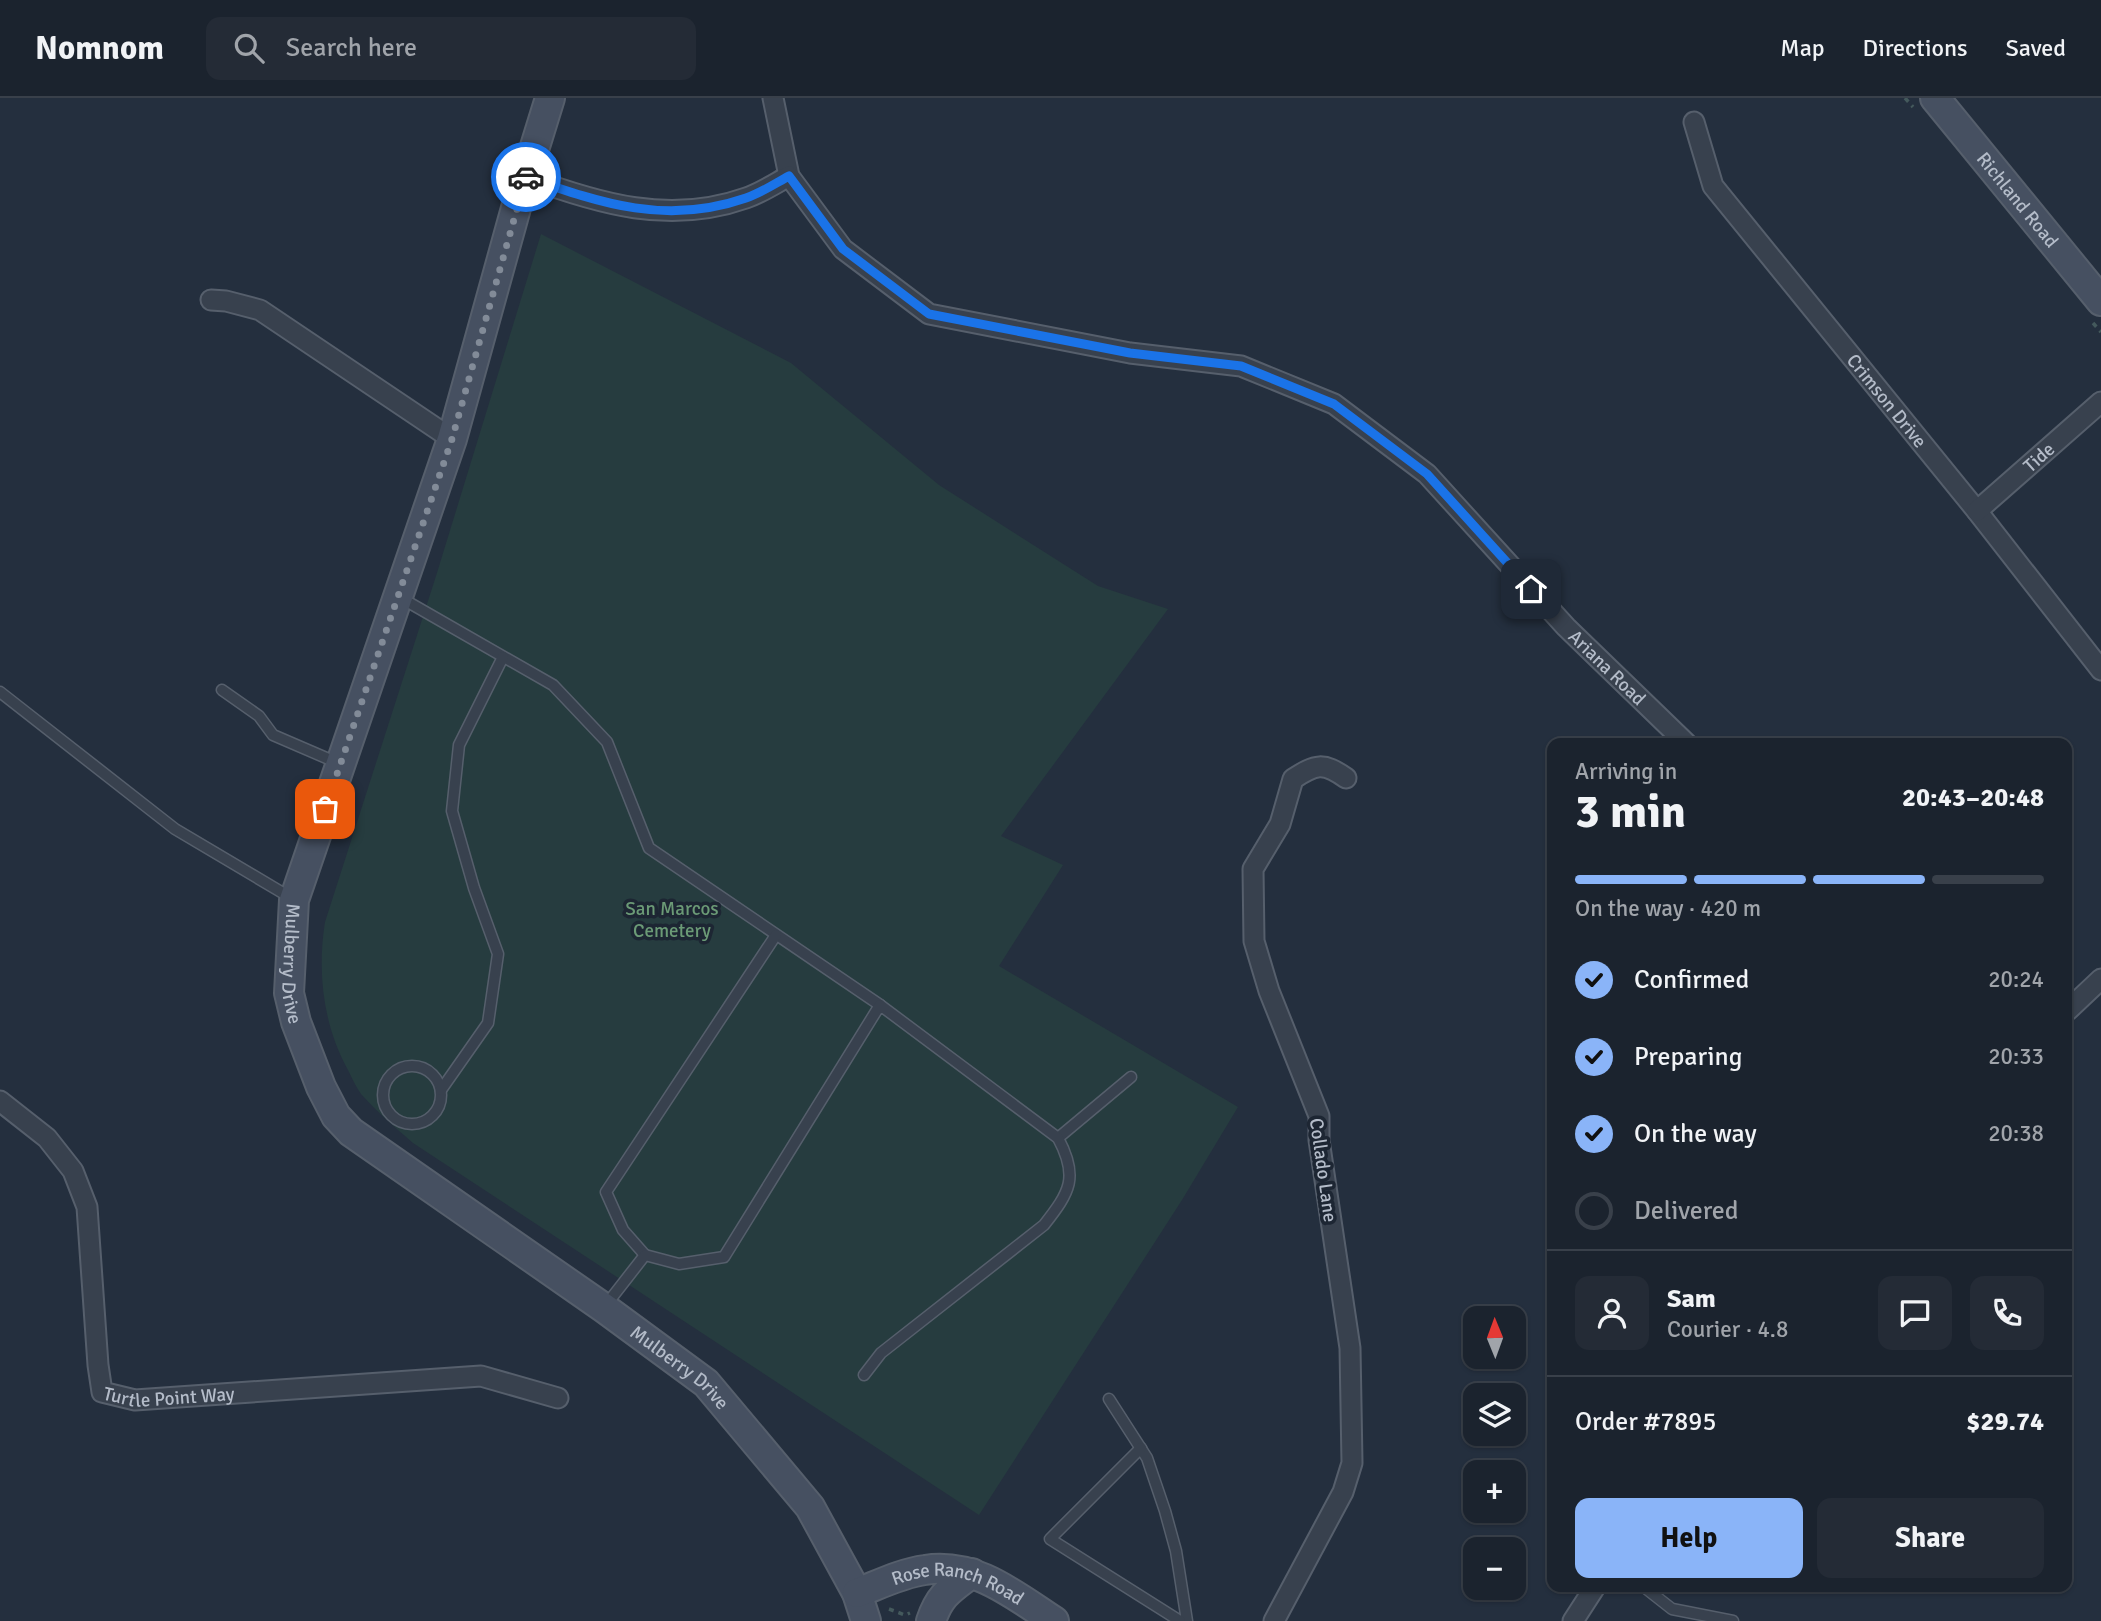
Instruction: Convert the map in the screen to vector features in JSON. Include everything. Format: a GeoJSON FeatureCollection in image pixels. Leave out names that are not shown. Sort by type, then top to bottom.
{"type":"FeatureCollection","features":[{"type":"Feature","properties":{"kind":"main road","name":"Mulberry Drive"},"geometry":{"type":"LineString","coordinates":[[550,98],[452,439],[294,900],[289,992],[300,1035],[321,1087],[337,1116],[351,1132],[604,1308],[706,1383],[810,1507],[857,1592],[878,1615]]}},
{"type":"Feature","properties":{"kind":"main road","name":"Richland Road"},"geometry":{"type":"LineString","coordinates":[[1935,98],[2101,301]]}},
{"type":"Feature","properties":{"kind":"main road","name":"Rose Ranch Road"},"geometry":{"type":"LineString","coordinates":[[857,1592],[922,1570],[947,1568],[993,1581],[1054,1621]]}},
{"type":"Feature","properties":{"kind":"main road"},"geometry":{"type":"LineString","coordinates":[[922,1617],[947,1592],[972,1573]]}},
{"type":"Feature","properties":{"kind":"street","name":"Ariana Road"},"geometry":{"type":"LineString","coordinates":[[773,98],[789,176],[843,249],[929,314],[1130,353],[1241,366],[1334,404],[1427,474],[1566,627],[1681,738]]}},
{"type":"Feature","properties":{"kind":"street","name":"Crimson Drive"},"geometry":{"type":"LineString","coordinates":[[1694,122],[1713,186],[1977,511],[2101,670]]}},
{"type":"Feature","properties":{"kind":"street"},"geometry":{"type":"LineString","coordinates":[[526,177],[625,208],[677,212],[715,207],[749,198],[789,176]]}},
{"type":"Feature","properties":{"kind":"street"},"geometry":{"type":"LineString","coordinates":[[211,300],[260,310],[452,439]]}},
{"type":"Feature","properties":{"kind":"street","name":"Tide"},"geometry":{"type":"LineString","coordinates":[[1977,511],[2101,402]]}},
{"type":"Feature","properties":{"kind":"street","name":"Collado Lane"},"geometry":{"type":"LineString","coordinates":[[1274,1621],[1343,1492],[1352,1463],[1350,1348],[1319,1140],[1319,1116],[1269,991],[1254,942],[1253,869],[1280,824],[1293,779],[1312,766],[1332,768],[1346,778]]}},
{"type":"Feature","properties":{"kind":"street"},"geometry":{"type":"LineString","coordinates":[[2072,1006],[2101,979]]}},
{"type":"Feature","properties":{"kind":"street","name":"Turtle Point Way"},"geometry":{"type":"LineString","coordinates":[[0,1101],[47,1138],[73,1171],[87,1207],[102,1392],[135,1400],[481,1376],[558,1398]]}},
{"type":"Feature","properties":{"kind":"street"},"geometry":{"type":"LineString","coordinates":[[1573,1621],[1592,1592]]}},
{"type":"Feature","properties":{"kind":"lane"},"geometry":{"type":"LineString","coordinates":[[398,596],[553,685],[607,742],[649,848],[880,1005],[1058,1138],[1067,1154],[1071,1178],[1061,1204],[1044,1225],[881,1353],[864,1375]]}},
{"type":"Feature","properties":{"kind":"lane"},"geometry":{"type":"LineString","coordinates":[[440,1090],[431,1074],[414,1066],[406,1067],[390,1076],[384,1101],[392,1116],[407,1123],[416,1124],[432,1116],[441,1099],[440,1090],[488,1023],[498,954],[474,888],[452,811],[459,745],[503,657]]}},
{"type":"Feature","properties":{"kind":"lane"},"geometry":{"type":"LineString","coordinates":[[222,690],[259,716],[273,735],[340,764]]}},
{"type":"Feature","properties":{"kind":"lane"},"geometry":{"type":"LineString","coordinates":[[0,692],[175,829],[294,900]]}},
{"type":"Feature","properties":{"kind":"lane"},"geometry":{"type":"LineString","coordinates":[[776,935],[606,1192],[624,1230],[645,1255],[679,1264],[724,1257],[880,1005]]}},
{"type":"Feature","properties":{"kind":"lane"},"geometry":{"type":"LineString","coordinates":[[1058,1138],[1131,1077]]}},
{"type":"Feature","properties":{"kind":"lane"},"geometry":{"type":"LineString","coordinates":[[604,1308],[645,1255]]}},
{"type":"Feature","properties":{"kind":"lane"},"geometry":{"type":"LineString","coordinates":[[1109,1399],[1147,1458],[1165,1511],[1187,1621]]}},
{"type":"Feature","properties":{"kind":"lane"},"geometry":{"type":"LineString","coordinates":[[1141,1448],[1049,1539],[1180,1621]]}},
{"type":"Feature","properties":{"kind":"lane"},"geometry":{"type":"LineString","coordinates":[[1651,1592],[1672,1608],[1733,1621]]}},
{"type":"Feature","properties":{"kind":"path"},"geometry":{"type":"LineString","coordinates":[[878,1615],[922,1617]]}},
{"type":"Feature","properties":{"kind":"green space","name":"San Marcos Cemetery"},"geometry":{"type":"Polygon","coordinates":[[[541,234],[791,363],[939,485],[1098,586],[1168,609],[1001,836],[1063,865],[999,966],[1238,1107],[1182,1200],[979,1515],[413,1143],[361,1094],[333,1035],[322,979],[325,922],[436,576],[541,234]]]}},
{"type":"Feature","properties":{"kind":"way so far"},"geometry":{"type":"LineString","coordinates":[[325,809],[452,439],[526,177]]}},
{"type":"Feature","properties":{"kind":"route"},"geometry":{"type":"LineString","coordinates":[[526,177],[625,208],[677,212],[715,207],[749,198],[789,176],[843,249],[929,314],[1130,353],[1241,366],[1334,404],[1427,474],[1531,589]]}}]}
